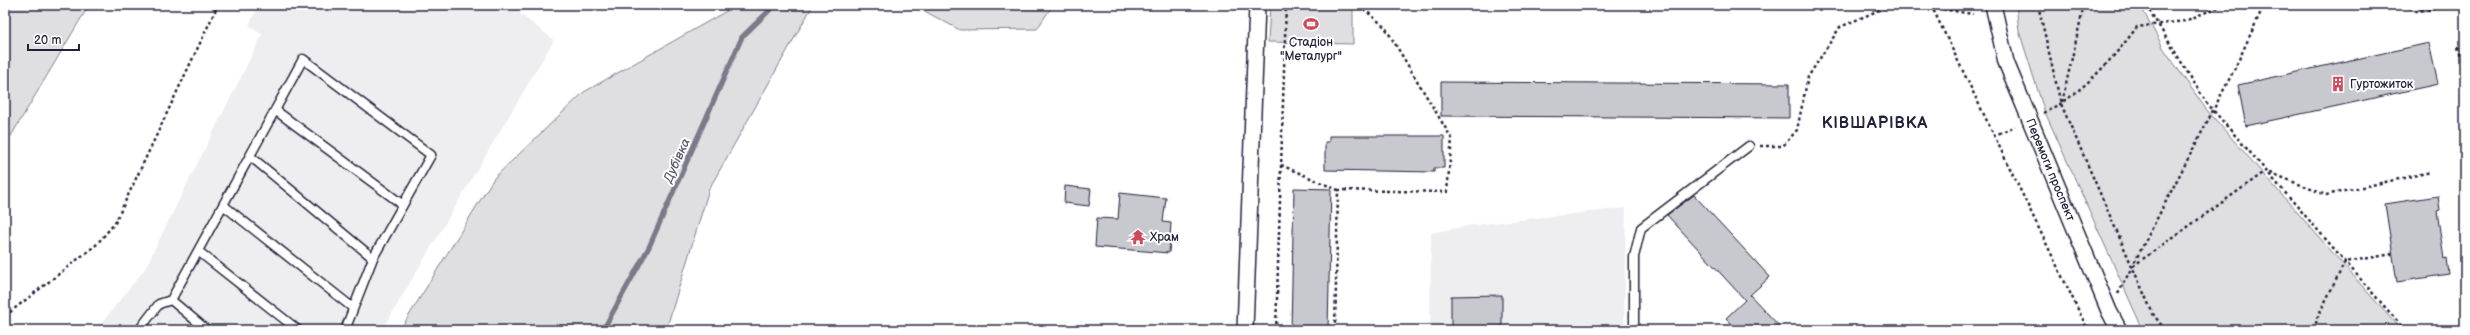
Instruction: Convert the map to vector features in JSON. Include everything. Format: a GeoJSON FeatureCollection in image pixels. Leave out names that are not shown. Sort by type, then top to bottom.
{"type":"FeatureCollection","features":[{"type":"Feature","properties":{"kind":"street"},"geometry":{"type":"LineString","coordinates":[[1245,330],[1257,5]]}},
{"type":"Feature","properties":{"kind":"street","name":"Перемоги проспект"},"geometry":{"type":"LineString","coordinates":[[1993,5],[2006,62],[2033,117],[2109,312],[2119,330]]}},
{"type":"Feature","properties":{"kind":"lane"},"geometry":{"type":"LineString","coordinates":[[138,330],[159,304],[171,300],[303,58],[431,155],[373,258],[345,330]]}},
{"type":"Feature","properties":{"kind":"lane"},"geometry":{"type":"LineString","coordinates":[[275,110],[403,205]]}},
{"type":"Feature","properties":{"kind":"lane"},"geometry":{"type":"LineString","coordinates":[[1634,330],[1634,257],[1641,228],[1749,146]]}},
{"type":"Feature","properties":{"kind":"lane"},"geometry":{"type":"LineString","coordinates":[[250,156],[373,258]]}},
{"type":"Feature","properties":{"kind":"lane"},"geometry":{"type":"LineString","coordinates":[[223,205],[353,308]]}},
{"type":"Feature","properties":{"kind":"lane"},"geometry":{"type":"LineString","coordinates":[[198,251],[298,330]]}},
{"type":"Feature","properties":{"kind":"lane"},"geometry":{"type":"LineString","coordinates":[[171,300],[207,330]]}},
{"type":"Feature","properties":{"kind":"path"},"geometry":{"type":"LineString","coordinates":[[5,316],[96,245],[115,223],[218,5]]}},
{"type":"Feature","properties":{"kind":"path"},"geometry":{"type":"LineString","coordinates":[[1276,330],[1286,5]]}},
{"type":"Feature","properties":{"kind":"path"},"geometry":{"type":"LineString","coordinates":[[1281,165],[1338,190],[1447,192],[1452,139],[1385,26],[1359,5]]}},
{"type":"Feature","properties":{"kind":"path"},"geometry":{"type":"LineString","coordinates":[[1749,146],[1783,146],[1797,130],[1808,77],[1840,27],[1891,5]]}},
{"type":"Feature","properties":{"kind":"path"},"geometry":{"type":"LineString","coordinates":[[1895,5],[1931,6],[1973,14]]}},
{"type":"Feature","properties":{"kind":"path"},"geometry":{"type":"LineString","coordinates":[[2016,7],[2024,5]]}},
{"type":"Feature","properties":{"kind":"path"},"geometry":{"type":"LineString","coordinates":[[2038,5],[2061,104],[2153,314],[2165,330]]}},
{"type":"Feature","properties":{"kind":"path"},"geometry":{"type":"LineString","coordinates":[[2061,104],[2084,5]]}},
{"type":"Feature","properties":{"kind":"path"},"geometry":{"type":"LineString","coordinates":[[2146,5],[2213,110],[2405,330]]}},
{"type":"Feature","properties":{"kind":"path"},"geometry":{"type":"LineString","coordinates":[[1994,136],[2061,104],[2114,57],[2137,28],[2185,21],[2223,5]]}},
{"type":"Feature","properties":{"kind":"path"},"geometry":{"type":"LineString","coordinates":[[2109,312],[2213,110],[2264,5]]}},
{"type":"Feature","properties":{"kind":"path"},"geometry":{"type":"LineString","coordinates":[[2404,5],[2417,11],[2465,5]]}},
{"type":"Feature","properties":{"kind":"path"},"geometry":{"type":"LineString","coordinates":[[1931,6],[2088,330]]}},
{"type":"Feature","properties":{"kind":"path"},"geometry":{"type":"LineString","coordinates":[[2458,46],[2465,70]]}},
{"type":"Feature","properties":{"kind":"path"},"geometry":{"type":"LineString","coordinates":[[2132,267],[2266,171]]}},
{"type":"Feature","properties":{"kind":"path"},"geometry":{"type":"LineString","coordinates":[[2266,171],[2326,195],[2431,172]]}},
{"type":"Feature","properties":{"kind":"path"},"geometry":{"type":"LineString","coordinates":[[1335,330],[1338,190]]}},
{"type":"Feature","properties":{"kind":"path"},"geometry":{"type":"LineString","coordinates":[[2346,262],[2392,254]]}},
{"type":"Feature","properties":{"kind":"path"},"geometry":{"type":"LineString","coordinates":[[2315,330],[2317,318],[2346,262]]}},
{"type":"Feature","properties":{"kind":"shaded area"},"geometry":{"type":"Polygon","coordinates":[[[5,5],[89,5],[5,146],[5,5]]]}},
{"type":"Feature","properties":{"kind":"shaded area"},"geometry":{"type":"Polygon","coordinates":[[[259,5],[525,5],[520,14],[554,40],[385,325],[384,330],[96,330],[144,270],[262,35],[249,25],[259,5]]]}},
{"type":"Feature","properties":{"kind":"shaded area"},"geometry":{"type":"Polygon","coordinates":[[[737,5],[813,5],[709,189],[666,330],[400,330],[494,178],[584,92],[737,5]]]}},
{"type":"Feature","properties":{"kind":"shaded area"},"geometry":{"type":"Polygon","coordinates":[[[913,5],[1052,6],[1037,29],[960,30],[913,5]]]}},
{"type":"Feature","properties":{"kind":"shaded area","name":"Стадіон \"Металург\""},"geometry":{"type":"Polygon","coordinates":[[[1270,5],[1353,5],[1353,44],[1268,42],[1270,5]]]}},
{"type":"Feature","properties":{"kind":"shaded area"},"geometry":{"type":"Polygon","coordinates":[[[2016,5],[2140,5],[2164,49],[2206,109],[2401,330],[2143,330],[2044,110],[2019,31],[2016,5]]]}},
{"type":"Feature","properties":{"kind":"shaded area"},"geometry":{"type":"Polygon","coordinates":[[[1626,208],[1624,330],[1430,330],[1431,233],[1467,226],[1626,208]]]}},
{"type":"Feature","properties":{"kind":"building","name":"Гуртожиток"},"geometry":{"type":"Polygon","coordinates":[[[2429,43],[2438,84],[2246,126],[2238,85],[2429,43]]]}},
{"type":"Feature","properties":{"kind":"building"},"geometry":{"type":"Polygon","coordinates":[[[1441,82],[1789,84],[1789,118],[1441,116],[1441,82]]]}},
{"type":"Feature","properties":{"kind":"building"},"geometry":{"type":"Polygon","coordinates":[[[1329,136],[1444,136],[1444,168],[1434,168],[1434,172],[1325,170],[1325,142],[1329,142],[1329,136]]]}},
{"type":"Feature","properties":{"kind":"building"},"geometry":{"type":"Polygon","coordinates":[[[1065,186],[1091,189],[1089,206],[1064,203],[1065,186]]]}},
{"type":"Feature","properties":{"kind":"building"},"geometry":{"type":"Polygon","coordinates":[[[1294,188],[1331,189],[1328,330],[1291,330],[1294,188]]]}},
{"type":"Feature","properties":{"kind":"building"},"geometry":{"type":"Polygon","coordinates":[[[1120,193],[1166,198],[1163,222],[1171,223],[1169,253],[1095,247],[1097,218],[1118,219],[1120,193]]]}},
{"type":"Feature","properties":{"kind":"building"},"geometry":{"type":"Polygon","coordinates":[[[1694,195],[1770,277],[1750,295],[1783,330],[1738,330],[1726,318],[1745,300],[1667,215],[1694,195]]]}},
{"type":"Feature","properties":{"kind":"building"},"geometry":{"type":"Polygon","coordinates":[[[2438,196],[2440,210],[2437,211],[2444,259],[2447,258],[2449,274],[2397,282],[2385,204],[2438,196]]]}},
{"type":"Feature","properties":{"kind":"building"},"geometry":{"type":"Polygon","coordinates":[[[1502,295],[1502,330],[1451,328],[1451,296],[1502,295]]]}},
{"type":"Feature","properties":{"kind":"waterway","name":"Дубівка"},"geometry":{"type":"LineString","coordinates":[[603,330],[649,247],[742,37],[775,5]]}},
{"type":"Feature","properties":{"kind":"place","name":"Стадіон \"Металург\""},"geometry":{"type":"Point","coordinates":[1311,24]}},
{"type":"Feature","properties":{"kind":"place","name":"Гуртожиток"},"geometry":{"type":"Point","coordinates":[2338,84]}},
{"type":"Feature","properties":{"kind":"place","name":"Храм"},"geometry":{"type":"Point","coordinates":[1138,237]}},
{"type":"Feature","properties":{"kind":"district","name":"КІВШАРІВКА"},"geometry":{"type":"Point","coordinates":[1875,122]}}]}
